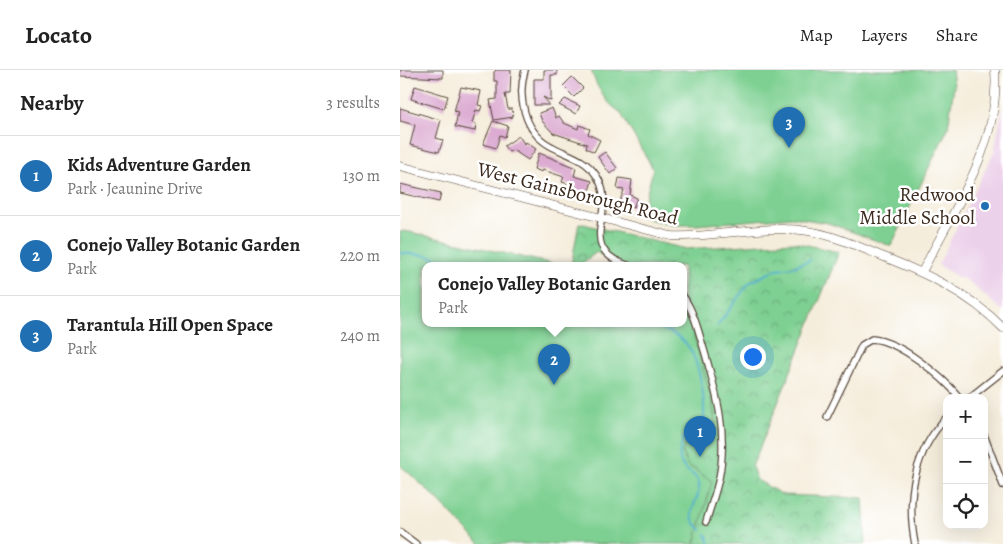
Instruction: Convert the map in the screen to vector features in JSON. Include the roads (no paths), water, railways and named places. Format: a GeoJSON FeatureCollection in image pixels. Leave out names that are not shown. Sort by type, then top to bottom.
{"type":"FeatureCollection","features":[{"type":"Feature","properties":{"kind":"street"},"geometry":{"type":"LineString","coordinates":[[525,70],[523,105],[527,121],[536,135],[547,144],[582,159],[597,175],[604,196],[599,239],[600,246],[612,260],[618,262]]}},
{"type":"Feature","properties":{"kind":"street"},"geometry":{"type":"LineString","coordinates":[[926,274],[987,141],[994,113],[995,70]]}},
{"type":"Feature","properties":{"kind":"street","name":"West Gainsborough Road"},"geometry":{"type":"LineString","coordinates":[[400,166],[654,232],[688,237],[783,228],[811,231],[840,238],[926,274],[970,300],[1003,328]]}},
{"type":"Feature","properties":{"kind":"street"},"geometry":{"type":"LineString","coordinates":[[687,304],[695,321],[718,399],[722,422],[723,452],[721,469],[706,522]]}},
{"type":"Feature","properties":{"kind":"street"},"geometry":{"type":"LineString","coordinates":[[827,417],[862,345],[872,339],[912,356],[931,369],[956,394]]}},
{"type":"Feature","properties":{"kind":"street"},"geometry":{"type":"LineString","coordinates":[[974,394],[1003,371]]}},
{"type":"Feature","properties":{"kind":"street"},"geometry":{"type":"LineString","coordinates":[[915,544],[912,511],[913,482],[924,447],[943,422]]}},
{"type":"Feature","properties":{"kind":"street"},"geometry":{"type":"LineString","coordinates":[[986,439],[1003,485]]}},
{"type":"Feature","properties":{"kind":"street"},"geometry":{"type":"LineString","coordinates":[[400,532],[416,544]]}},
{"type":"Feature","properties":{"kind":"waterway"},"geometry":{"type":"LineString","coordinates":[[400,253],[425,255],[449,262]]}},
{"type":"Feature","properties":{"kind":"waterway"},"geometry":{"type":"LineString","coordinates":[[718,325],[749,283],[777,269],[793,267],[810,260]]}},
{"type":"Feature","properties":{"kind":"waterway"},"geometry":{"type":"LineString","coordinates":[[658,327],[685,342],[692,353],[699,372],[704,405],[703,422],[688,426],[681,445],[680,457],[684,467],[696,477],[699,483],[698,496],[693,507],[692,517],[701,530]]}},
{"type":"Feature","properties":{"kind":"waterway"},"geometry":{"type":"LineString","coordinates":[[706,534],[710,544]]}},
{"type":"Feature","properties":{"kind":"place","name":"Tarantula Hill Open Space"},"geometry":{"type":"Point","coordinates":[789,148]}},
{"type":"Feature","properties":{"kind":"place","name":"Redwood Middle School"},"geometry":{"type":"Point","coordinates":[985,206]}},
{"type":"Feature","properties":{"kind":"place","name":"Conejo Valley Botanic Garden"},"geometry":{"type":"Point","coordinates":[554,385]}},
{"type":"Feature","properties":{"kind":"place","name":"Kids Adventure Garden"},"geometry":{"type":"Point","coordinates":[700,457]}}]}
